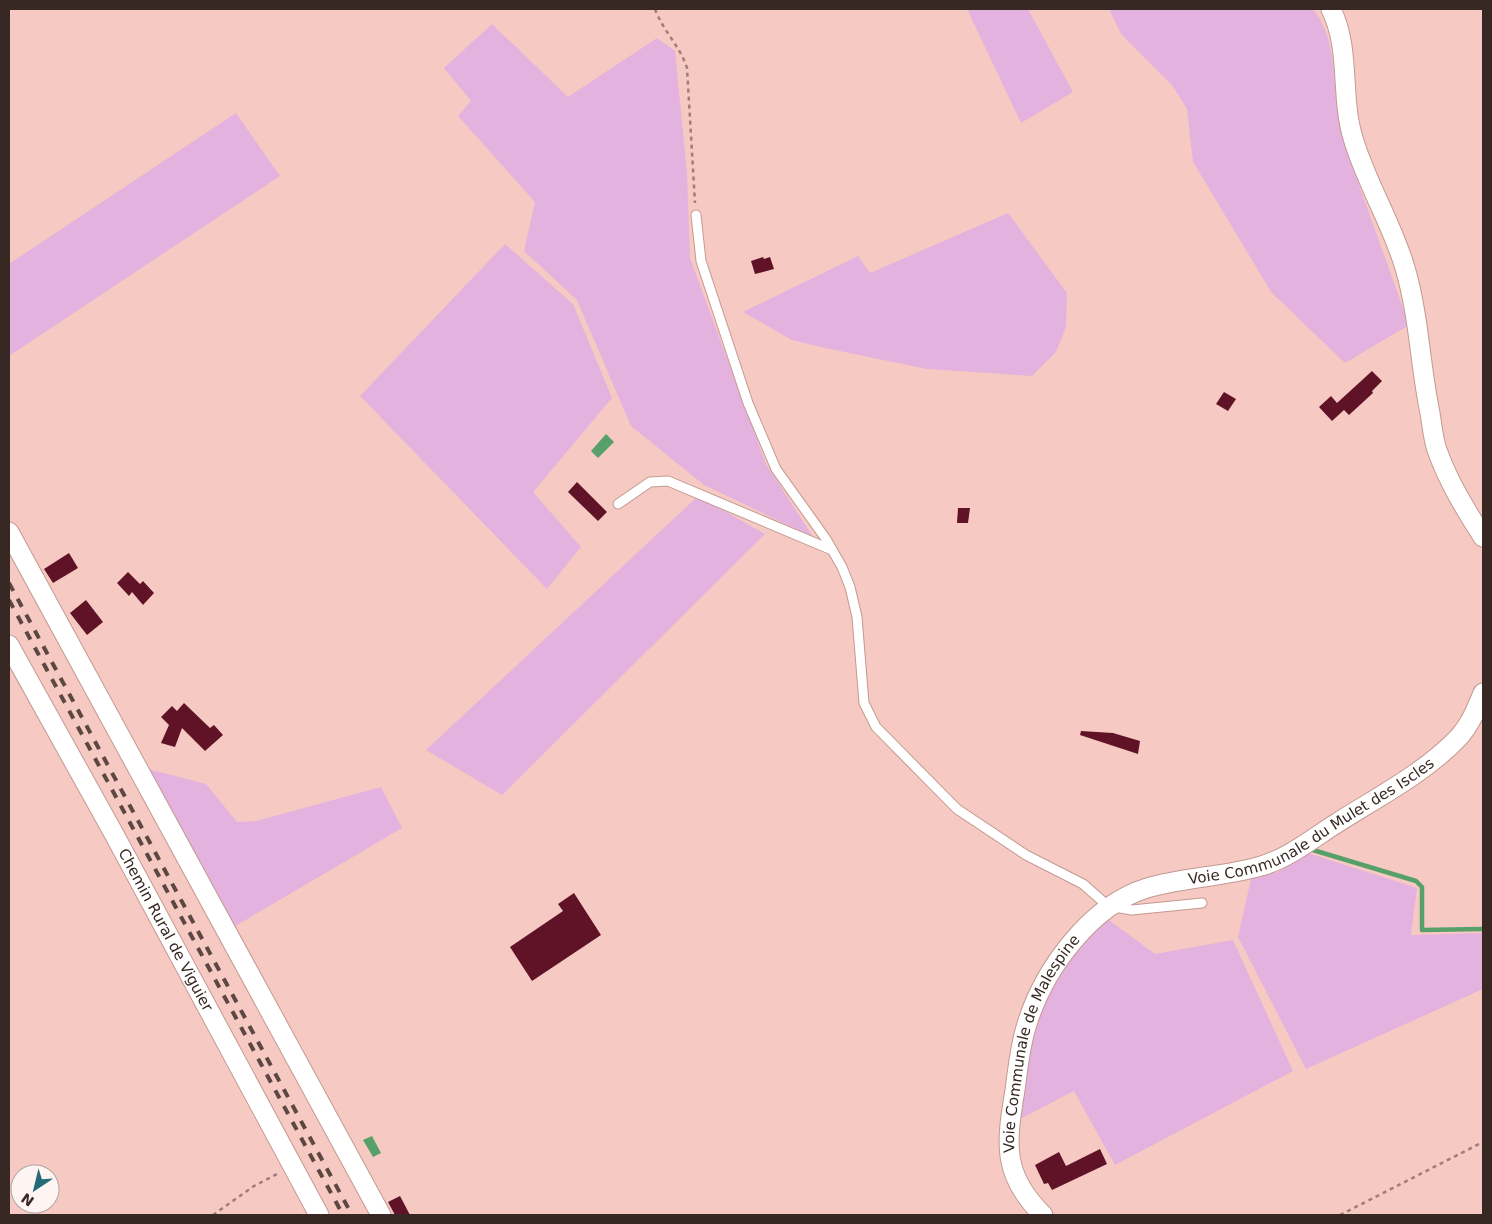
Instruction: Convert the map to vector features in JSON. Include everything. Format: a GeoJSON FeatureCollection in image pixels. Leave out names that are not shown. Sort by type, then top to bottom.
{"type":"FeatureCollection","features":[{"type":"Feature","properties":{"kind":"street"},"geometry":{"type":"LineString","coordinates":[[1331,9],[1340,27],[1344,57],[1344,96],[1353,138],[1405,266],[1416,314],[1426,392],[1436,448],[1450,482],[1483,537]]}},
{"type":"Feature","properties":{"kind":"street"},"geometry":{"type":"LineString","coordinates":[[9,532],[381,1215]]}},
{"type":"Feature","properties":{"kind":"street","name":"Chemin Rural de Viguier"},"geometry":{"type":"LineString","coordinates":[[9,645],[319,1215]]}},
{"type":"Feature","properties":{"kind":"street","name":"Voie Communale du Mulet des Iscles"},"geometry":{"type":"LineString","coordinates":[[1108,906],[1126,895],[1148,887],[1242,871],[1284,857],[1437,757],[1466,728],[1483,693]]}},
{"type":"Feature","properties":{"kind":"street","name":"Voie Communale de Malespine"},"geometry":{"type":"LineString","coordinates":[[1043,1215],[1027,1199],[1016,1182],[1011,1162],[1010,1119],[1021,1047],[1029,1017],[1046,981],[1078,937],[1108,906]]}},
{"type":"Feature","properties":{"kind":"lane"},"geometry":{"type":"LineString","coordinates":[[696,215],[701,261],[748,403],[776,469],[842,567],[857,617],[864,703],[876,727],[957,809],[1026,855],[1083,884],[1108,906],[1132,910],[1202,903]]}},
{"type":"Feature","properties":{"kind":"lane"},"geometry":{"type":"LineString","coordinates":[[618,504],[650,482],[668,482],[832,550]]}},
{"type":"Feature","properties":{"kind":"path"},"geometry":{"type":"LineString","coordinates":[[655,9],[666,31],[683,54],[687,68],[696,215]]}},
{"type":"Feature","properties":{"kind":"path"},"geometry":{"type":"LineString","coordinates":[[1340,1215],[1483,1142]]}},
{"type":"Feature","properties":{"kind":"path"},"geometry":{"type":"LineString","coordinates":[[213,1215],[254,1186],[279,1173],[295,1169]]}},
{"type":"Feature","properties":{"kind":"shaded area"},"geometry":{"type":"Polygon","coordinates":[[[967,9],[1028,9],[1073,92],[1021,123],[967,9]]]}},
{"type":"Feature","properties":{"kind":"shaded area"},"geometry":{"type":"Polygon","coordinates":[[[1109,9],[1313,9],[1328,37],[1334,69],[1338,117],[1342,133],[1409,325],[1345,363],[1271,292],[1193,162],[1187,109],[1172,85],[1121,34],[1109,9]]]}},
{"type":"Feature","properties":{"kind":"shaded area"},"geometry":{"type":"Polygon","coordinates":[[[492,24],[568,97],[657,38],[675,51],[687,173],[690,258],[766,464],[813,537],[704,485],[631,426],[577,300],[524,251],[535,202],[458,116],[471,101],[444,68],[492,24]]]}},
{"type":"Feature","properties":{"kind":"shaded area"},"geometry":{"type":"Polygon","coordinates":[[[236,113],[280,176],[9,356],[9,264],[236,113]]]}},
{"type":"Feature","properties":{"kind":"shaded area"},"geometry":{"type":"Polygon","coordinates":[[[1008,213],[1067,293],[1066,327],[1056,352],[1032,376],[927,369],[825,348],[792,340],[743,312],[858,256],[870,273],[1008,213]]]}},
{"type":"Feature","properties":{"kind":"shaded area"},"geometry":{"type":"Polygon","coordinates":[[[505,244],[573,304],[612,398],[533,492],[581,547],[547,589],[360,396],[505,244]]]}},
{"type":"Feature","properties":{"kind":"shaded area"},"geometry":{"type":"Polygon","coordinates":[[[606,434],[614,442],[598,458],[591,451],[606,434]]]}},
{"type":"Feature","properties":{"kind":"shaded area"},"geometry":{"type":"Polygon","coordinates":[[[698,496],[765,534],[502,795],[426,750],[698,496]]]}},
{"type":"Feature","properties":{"kind":"shaded area"},"geometry":{"type":"Polygon","coordinates":[[[148,769],[206,784],[237,822],[256,821],[381,787],[402,828],[232,928],[148,769]]]}},
{"type":"Feature","properties":{"kind":"shaded area"},"geometry":{"type":"Polygon","coordinates":[[[1308,853],[1417,888],[1411,935],[1483,933],[1483,989],[1306,1069],[1238,937],[1251,879],[1277,872],[1308,853]]]}},
{"type":"Feature","properties":{"kind":"shaded area"},"geometry":{"type":"Polygon","coordinates":[[[1105,917],[1155,954],[1233,940],[1293,1071],[1115,1165],[1074,1091],[1020,1119],[1026,1051],[1036,1015],[1043,999],[1061,970],[1105,917]]]}},
{"type":"Feature","properties":{"kind":"shaded area"},"geometry":{"type":"Polygon","coordinates":[[[372,1136],[381,1153],[373,1157],[363,1140],[372,1136]]]}},
{"type":"Feature","properties":{"kind":"building"},"geometry":{"type":"Polygon","coordinates":[[[763,257],[764,259],[770,257],[774,269],[755,274],[751,261],[763,257]]]}},
{"type":"Feature","properties":{"kind":"building"},"geometry":{"type":"Polygon","coordinates":[[[1372,371],[1382,381],[1372,391],[1373,393],[1349,415],[1344,410],[1332,421],[1319,407],[1331,396],[1337,403],[1372,371]]]}},
{"type":"Feature","properties":{"kind":"building"},"geometry":{"type":"Polygon","coordinates":[[[1224,392],[1236,399],[1228,411],[1216,404],[1224,392]]]}},
{"type":"Feature","properties":{"kind":"building"},"geometry":{"type":"Polygon","coordinates":[[[577,482],[607,512],[598,521],[568,492],[577,482]]]}},
{"type":"Feature","properties":{"kind":"building"},"geometry":{"type":"Polygon","coordinates":[[[958,508],[970,508],[968,523],[957,523],[958,508]]]}},
{"type":"Feature","properties":{"kind":"building"},"geometry":{"type":"Polygon","coordinates":[[[69,553],[78,568],[53,583],[44,569],[69,553]]]}},
{"type":"Feature","properties":{"kind":"building"},"geometry":{"type":"Polygon","coordinates":[[[128,572],[140,584],[143,581],[154,593],[143,605],[132,592],[129,596],[117,583],[128,572]]]}},
{"type":"Feature","properties":{"kind":"building"},"geometry":{"type":"Polygon","coordinates":[[[86,600],[103,622],[87,635],[70,613],[86,600]]]}},
{"type":"Feature","properties":{"kind":"building"},"geometry":{"type":"Polygon","coordinates":[[[184,703],[210,728],[214,725],[223,735],[205,751],[182,728],[175,747],[161,743],[169,725],[161,717],[172,706],[177,711],[184,703]]]}},
{"type":"Feature","properties":{"kind":"building"},"geometry":{"type":"Polygon","coordinates":[[[1081,731],[1113,733],[1140,741],[1138,754],[1080,735],[1081,731]]]}},
{"type":"Feature","properties":{"kind":"building"},"geometry":{"type":"Polygon","coordinates":[[[574,893],[601,935],[532,981],[510,947],[563,911],[558,904],[574,893]]]}},
{"type":"Feature","properties":{"kind":"building"},"geometry":{"type":"Polygon","coordinates":[[[1100,1149],[1107,1164],[1052,1190],[1048,1183],[1044,1184],[1035,1165],[1059,1152],[1066,1166],[1100,1149]]]}},
{"type":"Feature","properties":{"kind":"building"},"geometry":{"type":"Polygon","coordinates":[[[400,1196],[410,1215],[395,1215],[388,1202],[400,1196]]]}},
{"type":"Feature","properties":{"kind":"waterway"},"geometry":{"type":"LineString","coordinates":[[1313,850],[1416,881],[1422,887],[1422,930],[1483,929]]}},
{"type":"Feature","properties":{"kind":"railway"},"geometry":{"type":"LineString","coordinates":[[9,583],[352,1215]]}},
{"type":"Feature","properties":{"kind":"railway"},"geometry":{"type":"LineString","coordinates":[[9,600],[343,1215]]}}]}
